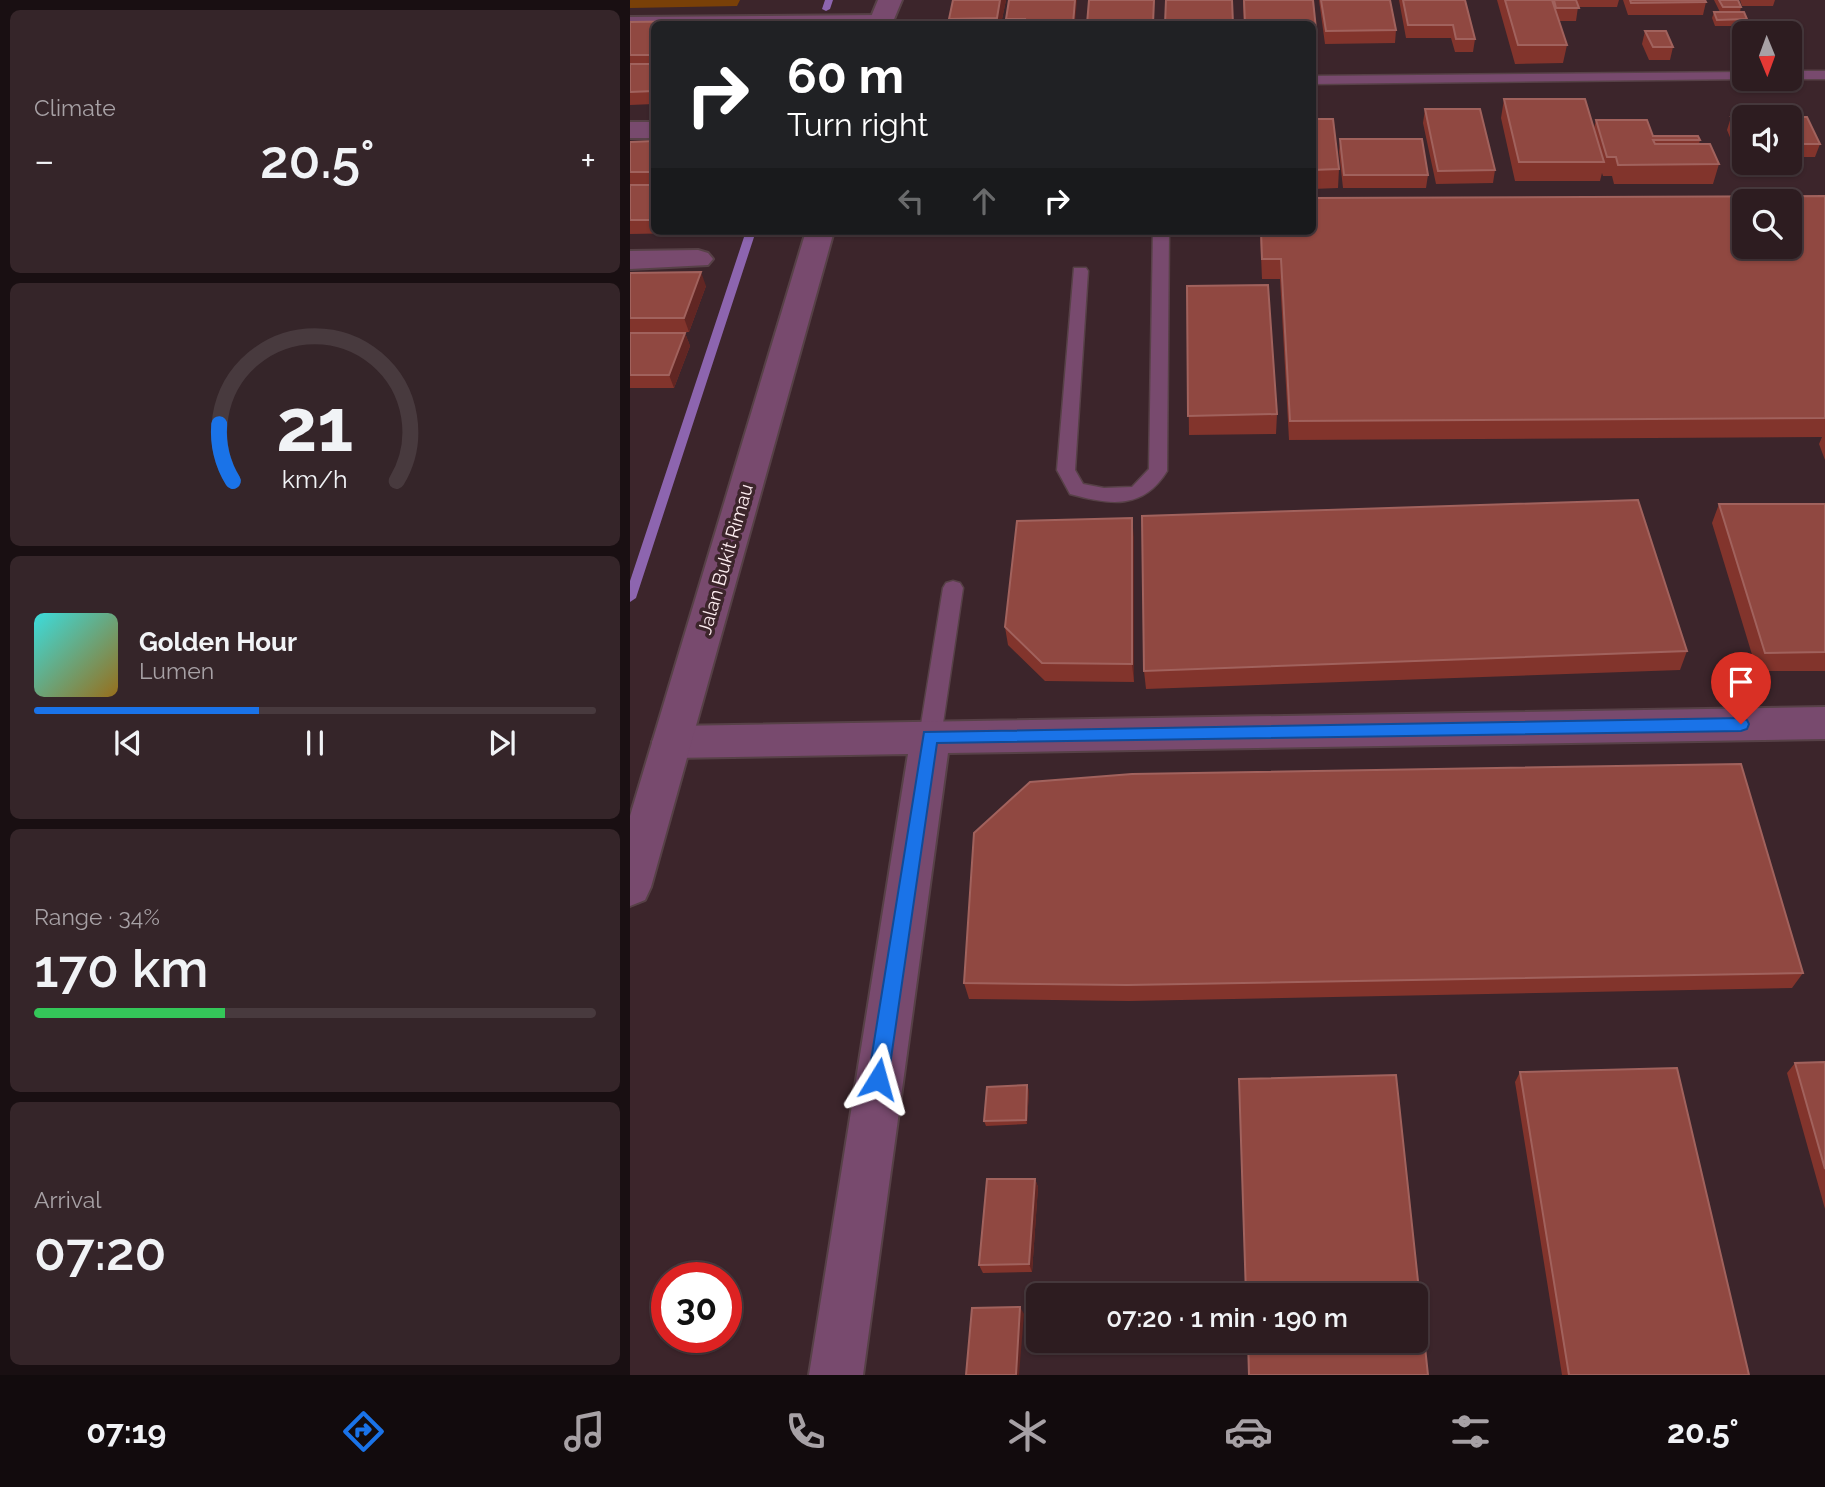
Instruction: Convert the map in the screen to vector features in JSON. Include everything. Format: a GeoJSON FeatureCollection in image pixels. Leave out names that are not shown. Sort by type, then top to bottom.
{"type":"FeatureCollection","features":[{"type":"Feature","properties":{"kind":"street"},"geometry":{"type":"LineString","coordinates":[[725,21],[884,16]]}},
{"type":"Feature","properties":{"kind":"street"},"geometry":{"type":"LineString","coordinates":[[630,24],[651,23]]}},
{"type":"Feature","properties":{"kind":"street"},"geometry":{"type":"LineString","coordinates":[[630,130],[651,130]]}},
{"type":"Feature","properties":{"kind":"street","name":"Jalan Bukit Rimau"},"geometry":{"type":"LineString","coordinates":[[630,887],[819,235]]}},
{"type":"Feature","properties":{"kind":"street"},"geometry":{"type":"LineString","coordinates":[[630,260],[698,259]]}},
{"type":"Feature","properties":{"kind":"street"},"geometry":{"type":"LineString","coordinates":[[672,743],[1825,723]]}},
{"type":"Feature","properties":{"kind":"street"},"geometry":{"type":"LineString","coordinates":[[836,1375],[930,737]]}},
{"type":"Feature","properties":{"kind":"lane"},"geometry":{"type":"LineString","coordinates":[[1802,75],[1825,75]]}},
{"type":"Feature","properties":{"kind":"lane"},"geometry":{"type":"LineString","coordinates":[[1316,80],[1732,76]]}},
{"type":"Feature","properties":{"kind":"lane"},"geometry":{"type":"LineString","coordinates":[[1080,271],[1066,470],[1077,489],[1104,495],[1137,493],[1158,471],[1161,235]]}},
{"type":"Feature","properties":{"kind":"lane"},"geometry":{"type":"LineString","coordinates":[[930,737],[953,588]]}},
{"type":"Feature","properties":{"kind":"shaded area"},"geometry":{"type":"Polygon","coordinates":[[[630,0],[740,0],[737,6],[630,8],[630,0]]]}},
{"type":"Feature","properties":{"kind":"building"},"geometry":{"type":"Polygon","coordinates":[[[953,0],[1000,0],[997,18],[949,19],[953,0]]]}},
{"type":"Feature","properties":{"kind":"building"},"geometry":{"type":"Polygon","coordinates":[[[1009,0],[1075,0],[1073,21],[1006,19],[1009,0]]]}},
{"type":"Feature","properties":{"kind":"building"},"geometry":{"type":"Polygon","coordinates":[[[1089,0],[1154,0],[1153,21],[1087,21],[1089,0]]]}},
{"type":"Feature","properties":{"kind":"building"},"geometry":{"type":"Polygon","coordinates":[[[1166,0],[1232,0],[1233,21],[1165,21],[1166,0]]]}},
{"type":"Feature","properties":{"kind":"building"},"geometry":{"type":"Polygon","coordinates":[[[1244,0],[1313,0],[1315,21],[1245,21],[1244,0]]]}},
{"type":"Feature","properties":{"kind":"building"},"geometry":{"type":"Polygon","coordinates":[[[1321,0],[1390,0],[1396,30],[1326,31],[1321,0]]]}},
{"type":"Feature","properties":{"kind":"building"},"geometry":{"type":"Polygon","coordinates":[[[1403,0],[1465,0],[1475,39],[1456,39],[1453,25],[1408,25],[1403,0]]]}},
{"type":"Feature","properties":{"kind":"building"},"geometry":{"type":"Polygon","coordinates":[[[1505,0],[1552,0],[1567,45],[1518,45],[1505,0]]]}},
{"type":"Feature","properties":{"kind":"building"},"geometry":{"type":"Polygon","coordinates":[[[1554,0],[1576,0],[1579,8],[1556,8],[1554,0]]]}},
{"type":"Feature","properties":{"kind":"building"},"geometry":{"type":"Polygon","coordinates":[[[1630,0],[1705,0],[1706,2],[1631,3],[1630,0]]]}},
{"type":"Feature","properties":{"kind":"building"},"geometry":{"type":"Polygon","coordinates":[[[1719,0],[1738,0],[1741,7],[1723,7],[1719,0]]]}},
{"type":"Feature","properties":{"kind":"building"},"geometry":{"type":"Polygon","coordinates":[[[1714,12],[1744,12],[1747,19],[1717,20],[1714,12]]]}},
{"type":"Feature","properties":{"kind":"building"},"geometry":{"type":"Polygon","coordinates":[[[778,20],[778,21],[704,21],[778,20]]]}},
{"type":"Feature","properties":{"kind":"building"},"geometry":{"type":"Polygon","coordinates":[[[630,22],[651,22],[651,55],[630,55],[630,22]]]}},
{"type":"Feature","properties":{"kind":"building"},"geometry":{"type":"Polygon","coordinates":[[[1645,31],[1666,31],[1673,47],[1653,47],[1645,31]]]}},
{"type":"Feature","properties":{"kind":"building"},"geometry":{"type":"Polygon","coordinates":[[[630,64],[651,64],[651,91],[630,92],[630,64]]]}},
{"type":"Feature","properties":{"kind":"building"},"geometry":{"type":"Polygon","coordinates":[[[1504,99],[1585,99],[1604,162],[1519,162],[1504,99]]]}},
{"type":"Feature","properties":{"kind":"building"},"geometry":{"type":"Polygon","coordinates":[[[1425,109],[1480,109],[1495,170],[1438,171],[1425,109]]]}},
{"type":"Feature","properties":{"kind":"building"},"geometry":{"type":"Polygon","coordinates":[[[1802,117],[1807,117],[1820,144],[1802,144],[1802,117]]]}},
{"type":"Feature","properties":{"kind":"building"},"geometry":{"type":"Polygon","coordinates":[[[1316,119],[1333,119],[1339,169],[1316,170],[1316,119]]]}},
{"type":"Feature","properties":{"kind":"building"},"geometry":{"type":"Polygon","coordinates":[[[1596,120],[1647,120],[1653,136],[1698,136],[1700,140],[1653,140],[1655,144],[1710,144],[1719,164],[1618,165],[1616,157],[1607,157],[1596,120]]]}},
{"type":"Feature","properties":{"kind":"building"},"geometry":{"type":"Polygon","coordinates":[[[1340,139],[1422,139],[1428,175],[1344,175],[1340,139]]]}},
{"type":"Feature","properties":{"kind":"building"},"geometry":{"type":"Polygon","coordinates":[[[651,141],[651,172],[630,172],[630,142],[651,141]]]}},
{"type":"Feature","properties":{"kind":"building"},"geometry":{"type":"Polygon","coordinates":[[[630,185],[651,185],[651,220],[630,220],[630,185]]]}},
{"type":"Feature","properties":{"kind":"building"},"geometry":{"type":"Polygon","coordinates":[[[1732,196],[1732,259],[1802,259],[1802,196],[1825,196],[1825,418],[1290,421],[1281,259],[1262,259],[1261,235],[1316,235],[1316,198],[1732,196]]]}},
{"type":"Feature","properties":{"kind":"building"},"geometry":{"type":"Polygon","coordinates":[[[701,272],[684,318],[630,318],[630,273],[701,272]]]}},
{"type":"Feature","properties":{"kind":"building"},"geometry":{"type":"Polygon","coordinates":[[[1268,285],[1277,414],[1188,416],[1187,286],[1268,285]]]}},
{"type":"Feature","properties":{"kind":"building"},"geometry":{"type":"Polygon","coordinates":[[[630,333],[685,333],[669,375],[630,375],[630,333]]]}},
{"type":"Feature","properties":{"kind":"building"},"geometry":{"type":"Polygon","coordinates":[[[1638,500],[1687,651],[1144,671],[1142,516],[1638,500]]]}},
{"type":"Feature","properties":{"kind":"building"},"geometry":{"type":"Polygon","coordinates":[[[1719,504],[1825,504],[1825,652],[1765,653],[1719,504]]]}},
{"type":"Feature","properties":{"kind":"building"},"geometry":{"type":"Polygon","coordinates":[[[1132,518],[1132,664],[1042,663],[1005,627],[1017,521],[1132,518]]]}},
{"type":"Feature","properties":{"kind":"building"},"geometry":{"type":"Polygon","coordinates":[[[1741,764],[1803,973],[1127,985],[964,983],[974,833],[1030,782],[1132,774],[1741,764]]]}},
{"type":"Feature","properties":{"kind":"building"},"geometry":{"type":"Polygon","coordinates":[[[1825,1062],[1825,1169],[1795,1063],[1825,1062]]]}},
{"type":"Feature","properties":{"kind":"building"},"geometry":{"type":"Polygon","coordinates":[[[1677,1068],[1749,1375],[1569,1375],[1520,1072],[1677,1068]]]}},
{"type":"Feature","properties":{"kind":"building"},"geometry":{"type":"Polygon","coordinates":[[[1396,1075],[1418,1283],[1246,1283],[1239,1079],[1396,1075]]]}},
{"type":"Feature","properties":{"kind":"building"},"geometry":{"type":"Polygon","coordinates":[[[1027,1085],[1026,1120],[984,1121],[987,1087],[1027,1085]]]}},
{"type":"Feature","properties":{"kind":"building"},"geometry":{"type":"Polygon","coordinates":[[[987,1179],[1035,1179],[1029,1264],[979,1265],[987,1179]]]}},
{"type":"Feature","properties":{"kind":"building"},"geometry":{"type":"Polygon","coordinates":[[[1020,1307],[1016,1375],[966,1375],[972,1308],[1020,1307]]]}},
{"type":"Feature","properties":{"kind":"building"},"geometry":{"type":"Polygon","coordinates":[[[1248,1353],[1426,1353],[1428,1375],[1249,1375],[1248,1353]]]}},
{"type":"Feature","properties":{"kind":"waterway"},"geometry":{"type":"LineString","coordinates":[[826,9],[829,0]]}},
{"type":"Feature","properties":{"kind":"waterway"},"geometry":{"type":"LineString","coordinates":[[630,598],[750,235]]}},
{"type":"Feature","properties":{"kind":"route"},"geometry":{"type":"LineString","coordinates":[[878,1079],[930,737],[1741,724]]}}]}
